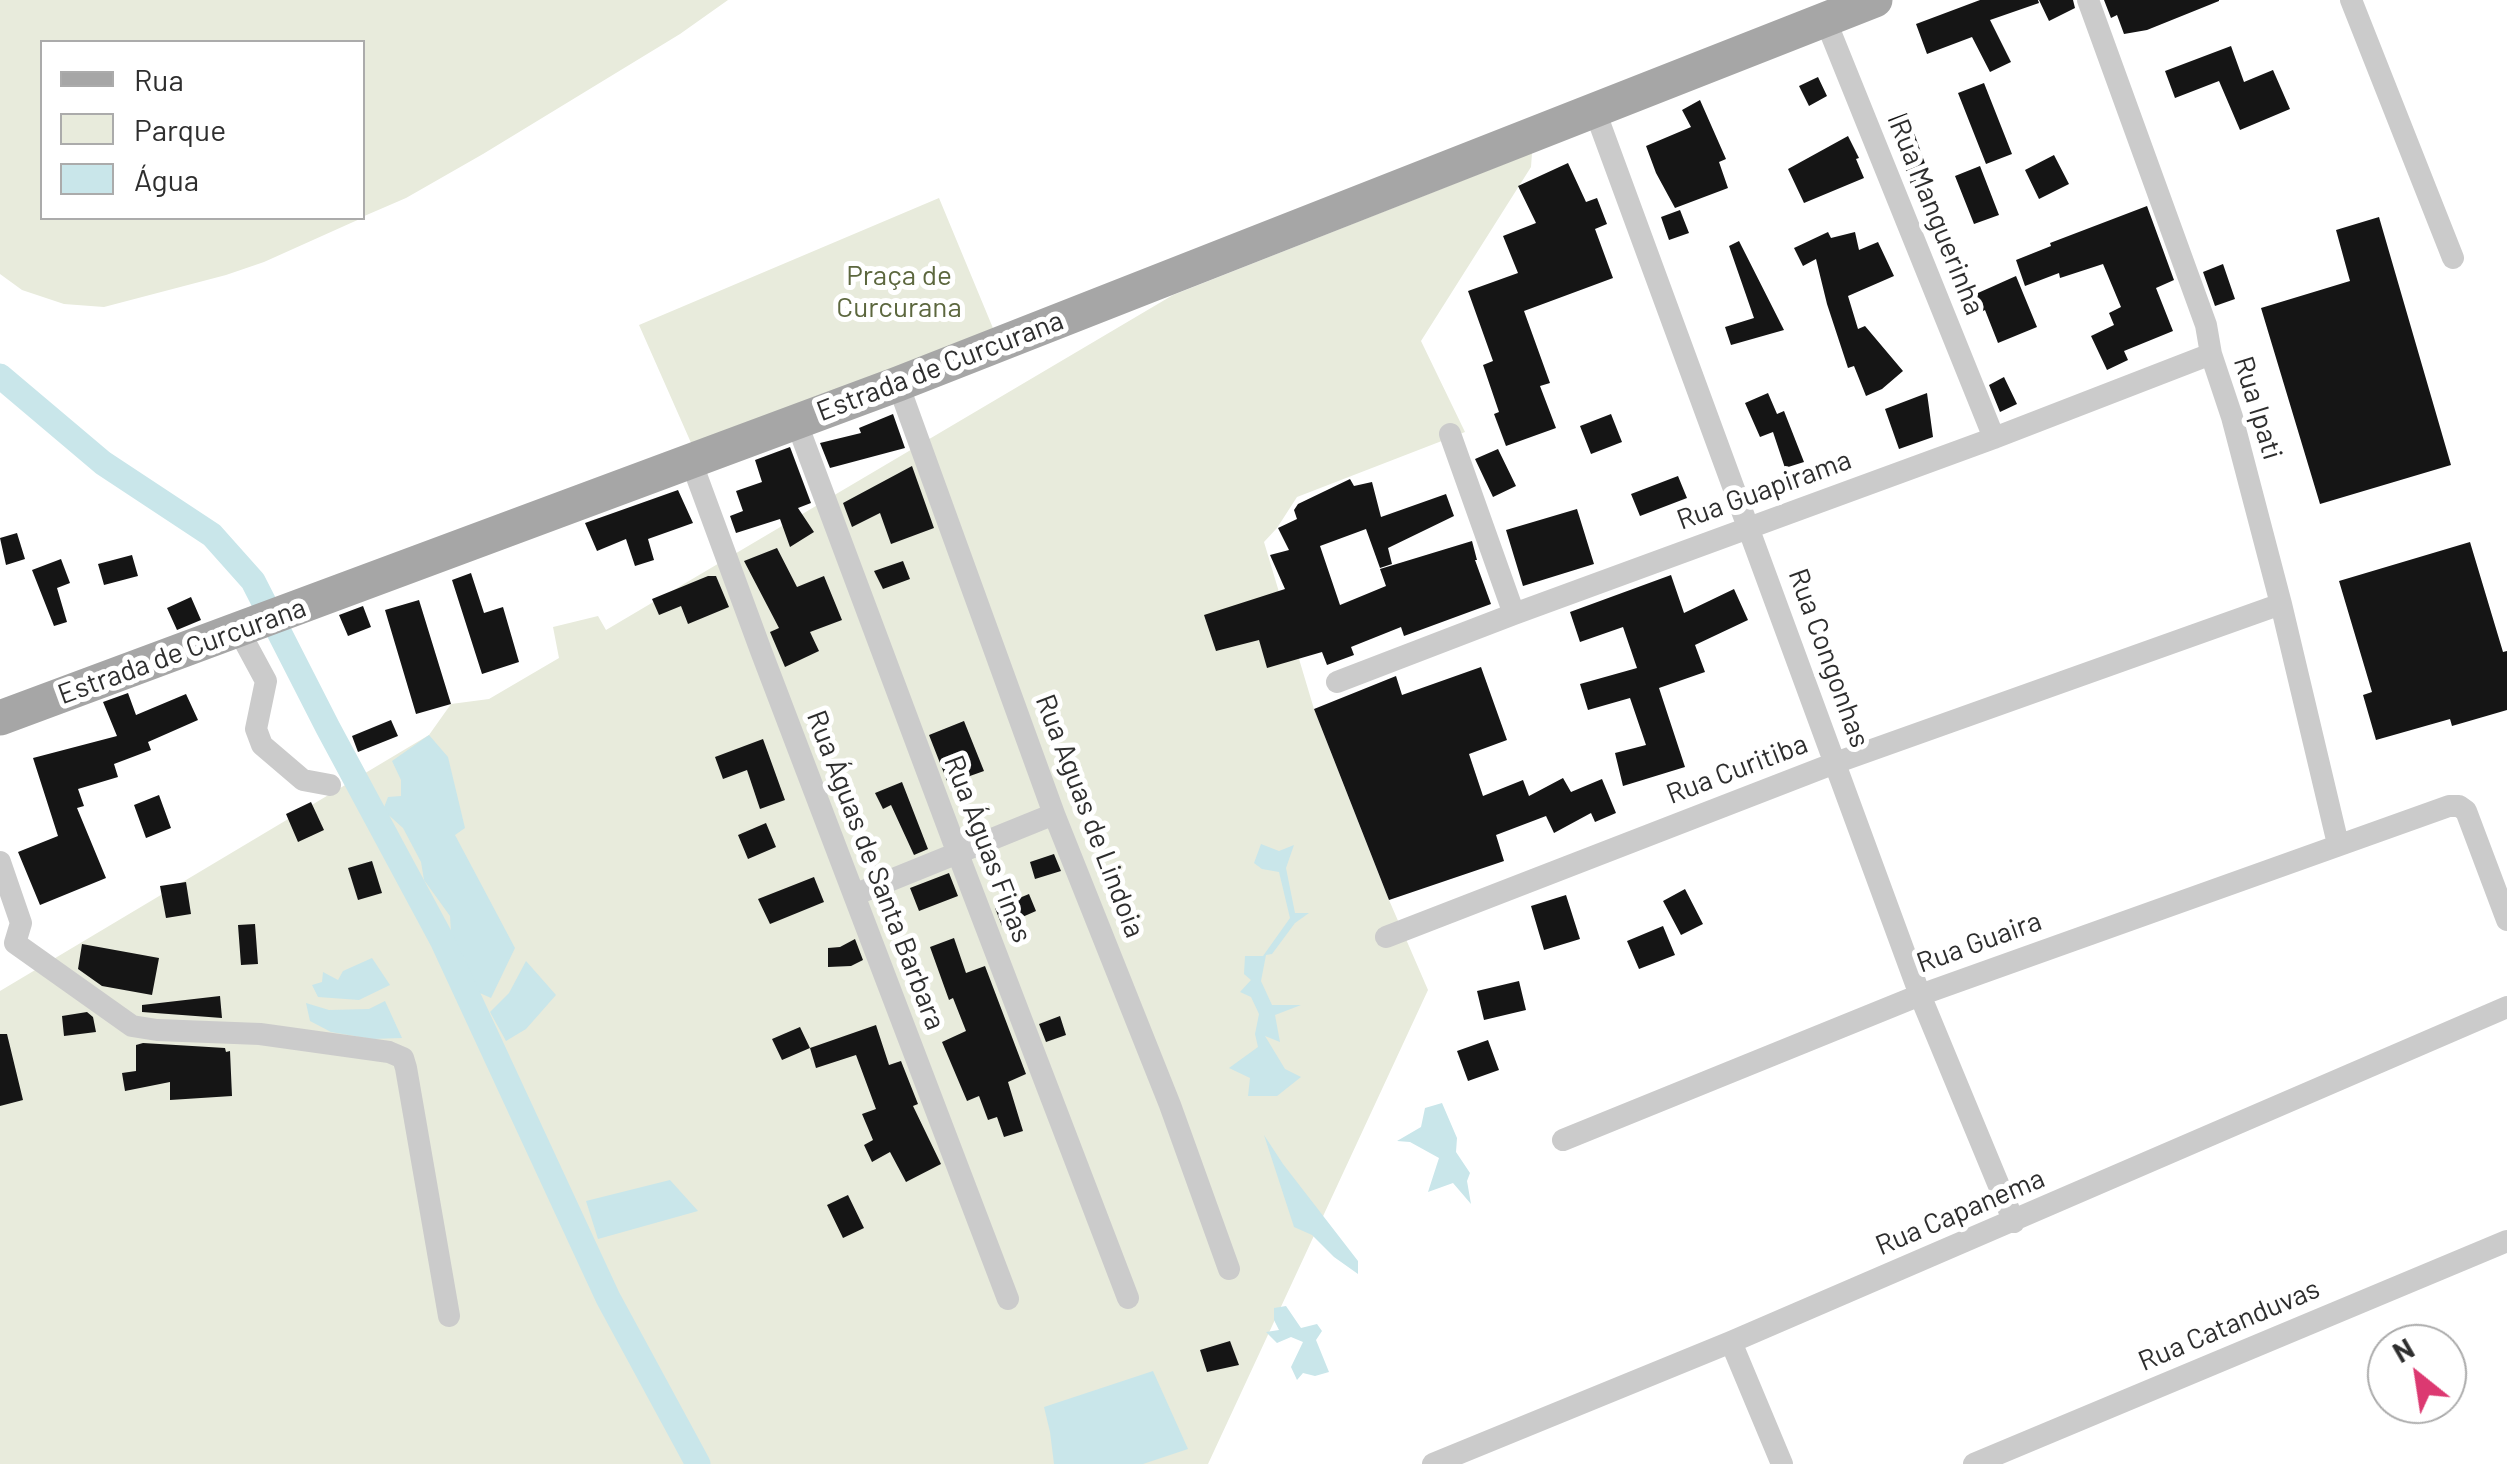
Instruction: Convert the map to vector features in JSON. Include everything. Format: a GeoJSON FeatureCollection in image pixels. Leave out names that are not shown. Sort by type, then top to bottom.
{"type":"FeatureCollection","features":[{"type":"Feature","properties":{"kind":"main road","name":"Estrada de Curcurana"},"geometry":{"type":"LineString","coordinates":[[0,718],[898,384],[1875,0]]}},
{"type":"Feature","properties":{"kind":"street","name":"Rua Ipati"},"geometry":{"type":"LineString","coordinates":[[2088,0],[2206,325],[2281,604],[2338,844]]}},
{"type":"Feature","properties":{"kind":"street"},"geometry":{"type":"LineString","coordinates":[[2351,0],[2454,258]]}},
{"type":"Feature","properties":{"kind":"street","name":"Rua Manguerinha"},"geometry":{"type":"LineString","coordinates":[[1825,19],[1994,438]]}},
{"type":"Feature","properties":{"kind":"street","name":"Rua Congonhas"},"geometry":{"type":"LineString","coordinates":[[1595,111],[1920,995],[2014,1222]]}},
{"type":"Feature","properties":{"kind":"street","name":"Rua Guapirama"},"geometry":{"type":"LineString","coordinates":[[1337,682],[2211,354]]}},
{"type":"Feature","properties":{"kind":"street","name":"Rua Aguas de Lindoia"},"geometry":{"type":"LineString","coordinates":[[898,384],[1054,814],[1163,1086],[1229,1269]]}},
{"type":"Feature","properties":{"kind":"street","name":"Rua Águas Finas"},"geometry":{"type":"LineString","coordinates":[[796,421],[1128,1298]]}},
{"type":"Feature","properties":{"kind":"street"},"geometry":{"type":"LineString","coordinates":[[1450,434],[1514,614]]}},
{"type":"Feature","properties":{"kind":"street","name":"Rua Águas de Santa Barbara"},"geometry":{"type":"LineString","coordinates":[[691,460],[760,652],[1008,1299]]}},
{"type":"Feature","properties":{"kind":"street","name":"Rua Curitiba"},"geometry":{"type":"LineString","coordinates":[[1386,937],[1834,763],[2281,604]]}},
{"type":"Feature","properties":{"kind":"street"},"geometry":{"type":"LineString","coordinates":[[246,628],[266,680],[256,729],[262,746],[303,780],[330,786]]}},
{"type":"Feature","properties":{"kind":"street","name":"Rua Guaira"},"geometry":{"type":"LineString","coordinates":[[1562,1140],[1920,995],[2448,806],[2466,811],[2507,920]]}},
{"type":"Feature","properties":{"kind":"street"},"geometry":{"type":"LineString","coordinates":[[854,895],[1054,814]]}},
{"type":"Feature","properties":{"kind":"street"},"geometry":{"type":"LineString","coordinates":[[0,862],[22,922],[7,950],[132,1026],[260,1034],[390,1052],[403,1058],[450,1316]]}},
{"type":"Feature","properties":{"kind":"street","name":"Rua Capanema"},"geometry":{"type":"LineString","coordinates":[[1433,1464],[1732,1342],[2507,1007]]}},
{"type":"Feature","properties":{"kind":"street","name":"Rua Catanduvas"},"geometry":{"type":"LineString","coordinates":[[1974,1464],[2507,1241]]}},
{"type":"Feature","properties":{"kind":"street"},"geometry":{"type":"LineString","coordinates":[[1732,1342],[1782,1464]]}},
{"type":"Feature","properties":{"kind":"green space"},"geometry":{"type":"Polygon","coordinates":[[[0,0],[728,0],[680,34],[483,154],[406,198],[365,216],[365,40],[40,40],[40,220],[358,220],[264,262],[104,307],[64,304],[22,290],[0,274],[0,0]]]}},
{"type":"Feature","properties":{"kind":"green space"},"geometry":{"type":"Polygon","coordinates":[[[1532,153],[1531,167],[1421,341],[1465,432],[1297,497],[1264,542],[1314,709],[1428,990],[1208,1464],[0,1464],[0,991],[429,735],[451,704],[489,699],[559,658],[553,627],[598,616],[606,630],[1173,295],[1532,153]]]}},
{"type":"Feature","properties":{"kind":"green space","name":"Praça de Curcurana"},"geometry":{"type":"Polygon","coordinates":[[[939,198],[995,333],[692,445],[639,325],[939,198]]]}},
{"type":"Feature","properties":{"kind":"water"},"geometry":{"type":"Polygon","coordinates":[[[429,735],[448,757],[465,828],[455,835],[515,948],[491,998],[473,990],[464,958],[452,947],[450,916],[424,880],[421,862],[403,828],[383,810],[388,797],[401,796],[401,780],[392,761],[429,735]]]}},
{"type":"Feature","properties":{"kind":"water"},"geometry":{"type":"Polygon","coordinates":[[[1261,844],[1279,851],[1294,845],[1286,868],[1295,913],[1309,913],[1295,923],[1272,954],[1266,955],[1261,981],[1272,1005],[1301,1005],[1275,1015],[1280,1042],[1265,1036],[1285,1069],[1301,1077],[1277,1096],[1248,1096],[1250,1078],[1229,1068],[1258,1047],[1255,1034],[1259,1014],[1251,997],[1240,992],[1251,980],[1244,974],[1245,956],[1263,956],[1290,918],[1279,872],[1254,863],[1261,844]]]}},
{"type":"Feature","properties":{"kind":"water"},"geometry":{"type":"Polygon","coordinates":[[[372,958],[390,985],[359,1000],[318,997],[312,985],[322,982],[323,972],[338,980],[343,971],[372,958]]]}},
{"type":"Feature","properties":{"kind":"water"},"geometry":{"type":"Polygon","coordinates":[[[526,961],[556,995],[526,1029],[506,1041],[490,1012],[509,993],[526,961]]]}},
{"type":"Feature","properties":{"kind":"water"},"geometry":{"type":"Polygon","coordinates":[[[385,1001],[402,1038],[372,1039],[331,1032],[310,1021],[306,1003],[329,1010],[369,1009],[385,1001]]]}},
{"type":"Feature","properties":{"kind":"water"},"geometry":{"type":"Polygon","coordinates":[[[1442,1103],[1457,1138],[1456,1152],[1470,1173],[1467,1181],[1471,1204],[1453,1183],[1428,1192],[1439,1158],[1410,1142],[1397,1141],[1421,1127],[1425,1108],[1442,1103]]]}},
{"type":"Feature","properties":{"kind":"water"},"geometry":{"type":"Polygon","coordinates":[[[1264,1135],[1358,1261],[1358,1274],[1312,1235],[1294,1227],[1264,1135]]]}},
{"type":"Feature","properties":{"kind":"water"},"geometry":{"type":"Polygon","coordinates":[[[670,1180],[698,1211],[598,1239],[586,1201],[670,1180]]]}},
{"type":"Feature","properties":{"kind":"water"},"geometry":{"type":"Polygon","coordinates":[[[1286,1306],[1301,1328],[1317,1324],[1322,1331],[1316,1340],[1329,1372],[1315,1376],[1303,1373],[1297,1380],[1291,1367],[1303,1342],[1291,1337],[1277,1343],[1266,1332],[1279,1330],[1274,1308],[1286,1306]]]}},
{"type":"Feature","properties":{"kind":"water"},"geometry":{"type":"Polygon","coordinates":[[[1153,1371],[1188,1449],[1143,1464],[1054,1464],[1044,1407],[1153,1371]]]}},
{"type":"Feature","properties":{"kind":"building"},"geometry":{"type":"Polygon","coordinates":[[[1980,0],[2038,0],[2039,3],[1990,20],[2011,62],[1990,72],[1972,37],[1927,54],[1916,24],[1980,0]]]}},
{"type":"Feature","properties":{"kind":"building"},"geometry":{"type":"Polygon","coordinates":[[[2039,0],[2073,0],[2075,8],[2049,21],[2039,0]]]}},
{"type":"Feature","properties":{"kind":"building"},"geometry":{"type":"Polygon","coordinates":[[[2104,0],[2219,1],[2147,30],[2124,34],[2117,15],[2111,18],[2104,0]]]}},
{"type":"Feature","properties":{"kind":"building"},"geometry":{"type":"Polygon","coordinates":[[[2231,46],[2244,82],[2273,70],[2290,109],[2240,130],[2219,81],[2175,98],[2165,71],[2231,46]]]}},
{"type":"Feature","properties":{"kind":"building"},"geometry":{"type":"Polygon","coordinates":[[[1818,77],[1827,96],[1809,106],[1799,86],[1818,77]]]}},
{"type":"Feature","properties":{"kind":"building"},"geometry":{"type":"Polygon","coordinates":[[[1984,83],[2012,154],[1986,164],[1958,93],[1984,83]]]}},
{"type":"Feature","properties":{"kind":"building"},"geometry":{"type":"Polygon","coordinates":[[[1700,100],[1726,159],[1719,162],[1728,188],[1675,208],[1646,146],[1691,127],[1682,110],[1700,100]]]}},
{"type":"Feature","properties":{"kind":"building"},"geometry":{"type":"Polygon","coordinates":[[[1907,113],[1933,186],[1914,193],[1888,120],[1907,113]]]}},
{"type":"Feature","properties":{"kind":"building"},"geometry":{"type":"Polygon","coordinates":[[[1848,136],[1864,178],[1804,203],[1788,169],[1848,136]]]}},
{"type":"Feature","properties":{"kind":"building"},"geometry":{"type":"Polygon","coordinates":[[[2054,155],[2069,184],[2039,199],[2025,170],[2054,155]]]}},
{"type":"Feature","properties":{"kind":"building"},"geometry":{"type":"Polygon","coordinates":[[[1568,163],[1586,202],[1597,198],[1607,224],[1595,229],[1613,278],[1524,311],[1550,383],[1540,386],[1556,428],[1506,446],[1483,365],[1493,361],[1468,291],[1518,273],[1503,236],[1536,223],[1518,186],[1568,163]]]}},
{"type":"Feature","properties":{"kind":"building"},"geometry":{"type":"Polygon","coordinates":[[[1980,166],[1999,215],[1974,224],[1955,176],[1980,166]]]}},
{"type":"Feature","properties":{"kind":"building"},"geometry":{"type":"Polygon","coordinates":[[[2147,206],[2174,280],[2156,288],[2173,331],[2124,351],[2128,360],[2107,370],[2091,336],[2114,325],[2109,313],[2121,307],[2103,264],[2060,278],[2059,273],[2025,286],[2016,260],[2147,206]]]}},
{"type":"Feature","properties":{"kind":"building"},"geometry":{"type":"Polygon","coordinates":[[[1680,210],[1689,233],[1669,240],[1661,217],[1680,210]]]}},
{"type":"Feature","properties":{"kind":"building"},"geometry":{"type":"Polygon","coordinates":[[[2379,217],[2451,465],[2320,504],[2261,308],[2350,281],[2336,230],[2379,217]]]}},
{"type":"Feature","properties":{"kind":"building"},"geometry":{"type":"Polygon","coordinates":[[[1828,232],[1831,238],[1855,232],[1859,250],[1878,242],[1894,276],[1848,296],[1858,329],[1865,326],[1903,371],[1882,389],[1866,396],[1854,366],[1848,368],[1816,259],[1803,266],[1794,248],[1828,232]]]}},
{"type":"Feature","properties":{"kind":"building"},"geometry":{"type":"Polygon","coordinates":[[[1739,241],[1784,330],[1731,345],[1725,327],[1754,318],[1729,246],[1739,241]]]}},
{"type":"Feature","properties":{"kind":"building"},"geometry":{"type":"Polygon","coordinates":[[[2223,264],[2235,299],[2215,306],[2203,272],[2223,264]]]}},
{"type":"Feature","properties":{"kind":"building"},"geometry":{"type":"Polygon","coordinates":[[[2016,276],[2037,327],[1998,343],[1985,310],[1968,318],[1960,301],[2016,276]]]}},
{"type":"Feature","properties":{"kind":"building"},"geometry":{"type":"Polygon","coordinates":[[[2004,377],[2017,404],[2000,412],[1989,385],[2004,377]]]}},
{"type":"Feature","properties":{"kind":"building"},"geometry":{"type":"Polygon","coordinates":[[[1768,393],[1777,414],[1784,411],[1804,462],[1785,468],[1773,432],[1760,437],[1745,403],[1768,393]]]}},
{"type":"Feature","properties":{"kind":"building"},"geometry":{"type":"Polygon","coordinates":[[[1927,393],[1933,437],[1899,449],[1885,409],[1927,393]]]}},
{"type":"Feature","properties":{"kind":"building"},"geometry":{"type":"Polygon","coordinates":[[[893,414],[905,448],[830,468],[820,443],[861,433],[859,428],[893,414]]]}},
{"type":"Feature","properties":{"kind":"building"},"geometry":{"type":"Polygon","coordinates":[[[1611,414],[1622,442],[1591,454],[1580,426],[1611,414]]]}},
{"type":"Feature","properties":{"kind":"building"},"geometry":{"type":"Polygon","coordinates":[[[790,447],[811,503],[798,508],[814,532],[790,547],[780,519],[736,533],[730,516],[743,511],[736,491],[762,482],[755,460],[790,447]]]}},
{"type":"Feature","properties":{"kind":"building"},"geometry":{"type":"Polygon","coordinates":[[[1498,449],[1516,486],[1493,497],[1475,459],[1498,449]]]}},
{"type":"Feature","properties":{"kind":"building"},"geometry":{"type":"Polygon","coordinates":[[[912,466],[934,528],[891,544],[880,513],[852,527],[843,503],[912,466]]]}},
{"type":"Feature","properties":{"kind":"building"},"geometry":{"type":"Polygon","coordinates":[[[1678,476],[1687,498],[1640,516],[1631,494],[1678,476]]]}},
{"type":"Feature","properties":{"kind":"building"},"geometry":{"type":"Polygon","coordinates":[[[1350,479],[1354,486],[1372,482],[1381,517],[1446,494],[1454,516],[1388,548],[1392,564],[1380,568],[1366,529],[1320,546],[1340,605],[1386,586],[1380,569],[1472,541],[1491,604],[1404,636],[1401,627],[1351,647],[1354,655],[1327,665],[1322,652],[1267,668],[1259,640],[1216,651],[1204,615],[1285,589],[1270,555],[1289,550],[1278,528],[1297,519],[1294,510],[1298,504],[1350,479]]]}},
{"type":"Feature","properties":{"kind":"building"},"geometry":{"type":"Polygon","coordinates":[[[678,490],[693,523],[648,539],[654,560],[635,566],[626,539],[597,551],[585,523],[678,490]]]}},
{"type":"Feature","properties":{"kind":"building"},"geometry":{"type":"Polygon","coordinates":[[[1577,509],[1594,564],[1523,586],[1506,530],[1577,509]]]}},
{"type":"Feature","properties":{"kind":"building"},"geometry":{"type":"Polygon","coordinates":[[[17,533],[25,559],[6,565],[0,538],[17,533]]]}},
{"type":"Feature","properties":{"kind":"building"},"geometry":{"type":"Polygon","coordinates":[[[2470,542],[2503,652],[2507,651],[2507,710],[2452,726],[2450,719],[2376,740],[2363,695],[2372,692],[2339,581],[2470,542]]]}},
{"type":"Feature","properties":{"kind":"building"},"geometry":{"type":"Polygon","coordinates":[[[777,548],[797,587],[824,576],[842,620],[810,632],[819,651],[785,667],[770,632],[779,628],[744,561],[777,548]]]}},
{"type":"Feature","properties":{"kind":"building"},"geometry":{"type":"Polygon","coordinates":[[[132,555],[138,576],[104,585],[98,564],[132,555]]]}},
{"type":"Feature","properties":{"kind":"building"},"geometry":{"type":"Polygon","coordinates":[[[61,559],[70,583],[57,588],[67,622],[54,626],[32,570],[61,559]]]}},
{"type":"Feature","properties":{"kind":"building"},"geometry":{"type":"Polygon","coordinates":[[[903,561],[910,579],[883,589],[874,571],[903,561]]]}},
{"type":"Feature","properties":{"kind":"building"},"geometry":{"type":"Polygon","coordinates":[[[471,573],[484,613],[503,607],[519,662],[482,674],[452,580],[471,573]]]}},
{"type":"Feature","properties":{"kind":"building"},"geometry":{"type":"Polygon","coordinates":[[[1671,575],[1684,613],[1734,589],[1748,620],[1695,645],[1705,672],[1659,688],[1685,767],[1623,786],[1615,753],[1646,745],[1630,698],[1588,710],[1580,684],[1637,668],[1623,627],[1580,642],[1570,612],[1671,575]]]}},
{"type":"Feature","properties":{"kind":"building"},"geometry":{"type":"Polygon","coordinates":[[[716,576],[729,607],[688,624],[681,606],[659,615],[652,599],[716,576]]]}},
{"type":"Feature","properties":{"kind":"building"},"geometry":{"type":"Polygon","coordinates":[[[191,597],[201,620],[177,630],[167,608],[191,597]]]}},
{"type":"Feature","properties":{"kind":"building"},"geometry":{"type":"Polygon","coordinates":[[[419,600],[451,704],[416,714],[385,610],[419,600]]]}},
{"type":"Feature","properties":{"kind":"building"},"geometry":{"type":"Polygon","coordinates":[[[363,606],[371,627],[348,636],[339,615],[363,606]]]}},
{"type":"Feature","properties":{"kind":"building"},"geometry":{"type":"Polygon","coordinates":[[[1481,667],[1507,740],[1469,754],[1483,796],[1523,780],[1529,796],[1563,778],[1571,792],[1602,779],[1616,813],[1595,822],[1591,813],[1554,833],[1546,816],[1496,835],[1504,861],[1389,900],[1314,709],[1396,676],[1402,695],[1481,667]]]}},
{"type":"Feature","properties":{"kind":"building"},"geometry":{"type":"Polygon","coordinates":[[[128,693],[136,715],[186,694],[198,720],[148,742],[151,750],[114,764],[118,777],[78,789],[84,806],[77,808],[106,878],[40,905],[18,852],[58,836],[33,758],[117,736],[103,702],[128,693]]]}},
{"type":"Feature","properties":{"kind":"building"},"geometry":{"type":"Polygon","coordinates":[[[391,720],[398,736],[358,752],[352,736],[391,720]]]}},
{"type":"Feature","properties":{"kind":"building"},"geometry":{"type":"Polygon","coordinates":[[[964,721],[984,771],[947,781],[929,735],[964,721]]]}},
{"type":"Feature","properties":{"kind":"building"},"geometry":{"type":"Polygon","coordinates":[[[763,739],[785,800],[760,809],[747,770],[723,779],[715,757],[763,739]]]}},
{"type":"Feature","properties":{"kind":"building"},"geometry":{"type":"Polygon","coordinates":[[[902,782],[928,849],[914,855],[891,805],[883,809],[875,793],[902,782]]]}},
{"type":"Feature","properties":{"kind":"building"},"geometry":{"type":"Polygon","coordinates":[[[159,795],[171,828],[146,838],[134,805],[159,795]]]}},
{"type":"Feature","properties":{"kind":"building"},"geometry":{"type":"Polygon","coordinates":[[[311,802],[324,830],[298,842],[286,814],[311,802]]]}},
{"type":"Feature","properties":{"kind":"building"},"geometry":{"type":"Polygon","coordinates":[[[766,823],[776,847],[748,859],[738,835],[766,823]]]}},
{"type":"Feature","properties":{"kind":"building"},"geometry":{"type":"Polygon","coordinates":[[[1054,854],[1061,871],[1035,879],[1030,862],[1054,854]]]}},
{"type":"Feature","properties":{"kind":"building"},"geometry":{"type":"Polygon","coordinates":[[[372,861],[382,893],[358,900],[348,868],[372,861]]]}},
{"type":"Feature","properties":{"kind":"building"},"geometry":{"type":"Polygon","coordinates":[[[949,873],[958,896],[919,911],[910,888],[949,873]]]}},
{"type":"Feature","properties":{"kind":"building"},"geometry":{"type":"Polygon","coordinates":[[[814,877],[824,902],[770,924],[758,899],[814,877]]]}},
{"type":"Feature","properties":{"kind":"building"},"geometry":{"type":"Polygon","coordinates":[[[186,882],[191,914],[166,918],[160,886],[186,882]]]}},
{"type":"Feature","properties":{"kind":"building"},"geometry":{"type":"Polygon","coordinates":[[[1685,889],[1703,924],[1681,935],[1663,901],[1685,889]]]}},
{"type":"Feature","properties":{"kind":"building"},"geometry":{"type":"Polygon","coordinates":[[[1029,894],[1036,911],[1002,926],[995,908],[1029,894]]]}},
{"type":"Feature","properties":{"kind":"building"},"geometry":{"type":"Polygon","coordinates":[[[1566,895],[1580,939],[1544,950],[1531,906],[1566,895]]]}},
{"type":"Feature","properties":{"kind":"building"},"geometry":{"type":"Polygon","coordinates":[[[255,924],[258,964],[241,965],[238,925],[255,924]]]}},
{"type":"Feature","properties":{"kind":"building"},"geometry":{"type":"Polygon","coordinates":[[[1663,926],[1675,955],[1639,969],[1627,941],[1663,926]]]}},
{"type":"Feature","properties":{"kind":"building"},"geometry":{"type":"Polygon","coordinates":[[[954,938],[966,973],[985,966],[1026,1074],[1008,1082],[1023,1131],[1004,1137],[997,1117],[988,1120],[979,1096],[967,1101],[942,1042],[966,1031],[953,998],[949,1000],[930,947],[954,938]]]}},
{"type":"Feature","properties":{"kind":"building"},"geometry":{"type":"Polygon","coordinates":[[[855,939],[863,960],[851,966],[828,967],[828,948],[855,939]]]}},
{"type":"Feature","properties":{"kind":"building"},"geometry":{"type":"Polygon","coordinates":[[[82,944],[159,958],[152,995],[102,986],[78,969],[82,944]]]}},
{"type":"Feature","properties":{"kind":"building"},"geometry":{"type":"Polygon","coordinates":[[[1519,981],[1526,1010],[1484,1020],[1477,991],[1519,981]]]}},
{"type":"Feature","properties":{"kind":"building"},"geometry":{"type":"Polygon","coordinates":[[[220,996],[222,1018],[142,1012],[142,1005],[220,996]]]}},
{"type":"Feature","properties":{"kind":"building"},"geometry":{"type":"Polygon","coordinates":[[[87,1012],[93,1017],[96,1032],[64,1036],[62,1016],[87,1012]]]}},
{"type":"Feature","properties":{"kind":"building"},"geometry":{"type":"Polygon","coordinates":[[[1060,1016],[1066,1035],[1046,1042],[1039,1024],[1060,1016]]]}},
{"type":"Feature","properties":{"kind":"building"},"geometry":{"type":"Polygon","coordinates":[[[876,1025],[889,1065],[901,1061],[918,1104],[913,1106],[941,1164],[906,1182],[890,1152],[872,1162],[864,1145],[873,1140],[862,1114],[876,1109],[856,1055],[816,1068],[810,1048],[876,1025]]]}},
{"type":"Feature","properties":{"kind":"building"},"geometry":{"type":"Polygon","coordinates":[[[800,1027],[810,1048],[782,1060],[772,1039],[800,1027]]]}},
{"type":"Feature","properties":{"kind":"building"},"geometry":{"type":"Polygon","coordinates":[[[0,1034],[7,1034],[23,1100],[0,1106],[0,1034]]]}},
{"type":"Feature","properties":{"kind":"building"},"geometry":{"type":"Polygon","coordinates":[[[1488,1040],[1499,1070],[1468,1081],[1457,1051],[1488,1040]]]}},
{"type":"Feature","properties":{"kind":"building"},"geometry":{"type":"Polygon","coordinates":[[[136,1045],[225,1048],[230,1051],[232,1096],[170,1100],[170,1082],[125,1091],[122,1073],[136,1071],[136,1045]]]}},
{"type":"Feature","properties":{"kind":"building"},"geometry":{"type":"Polygon","coordinates":[[[848,1195],[864,1228],[843,1238],[827,1205],[848,1195]]]}},
{"type":"Feature","properties":{"kind":"building"},"geometry":{"type":"Polygon","coordinates":[[[1230,1341],[1239,1365],[1207,1372],[1200,1350],[1230,1341]]]}},
{"type":"Feature","properties":{"kind":"waterway"},"geometry":{"type":"LineString","coordinates":[[0,376],[103,463],[212,535],[253,581],[442,940],[608,1298],[698,1464]]}}]}
